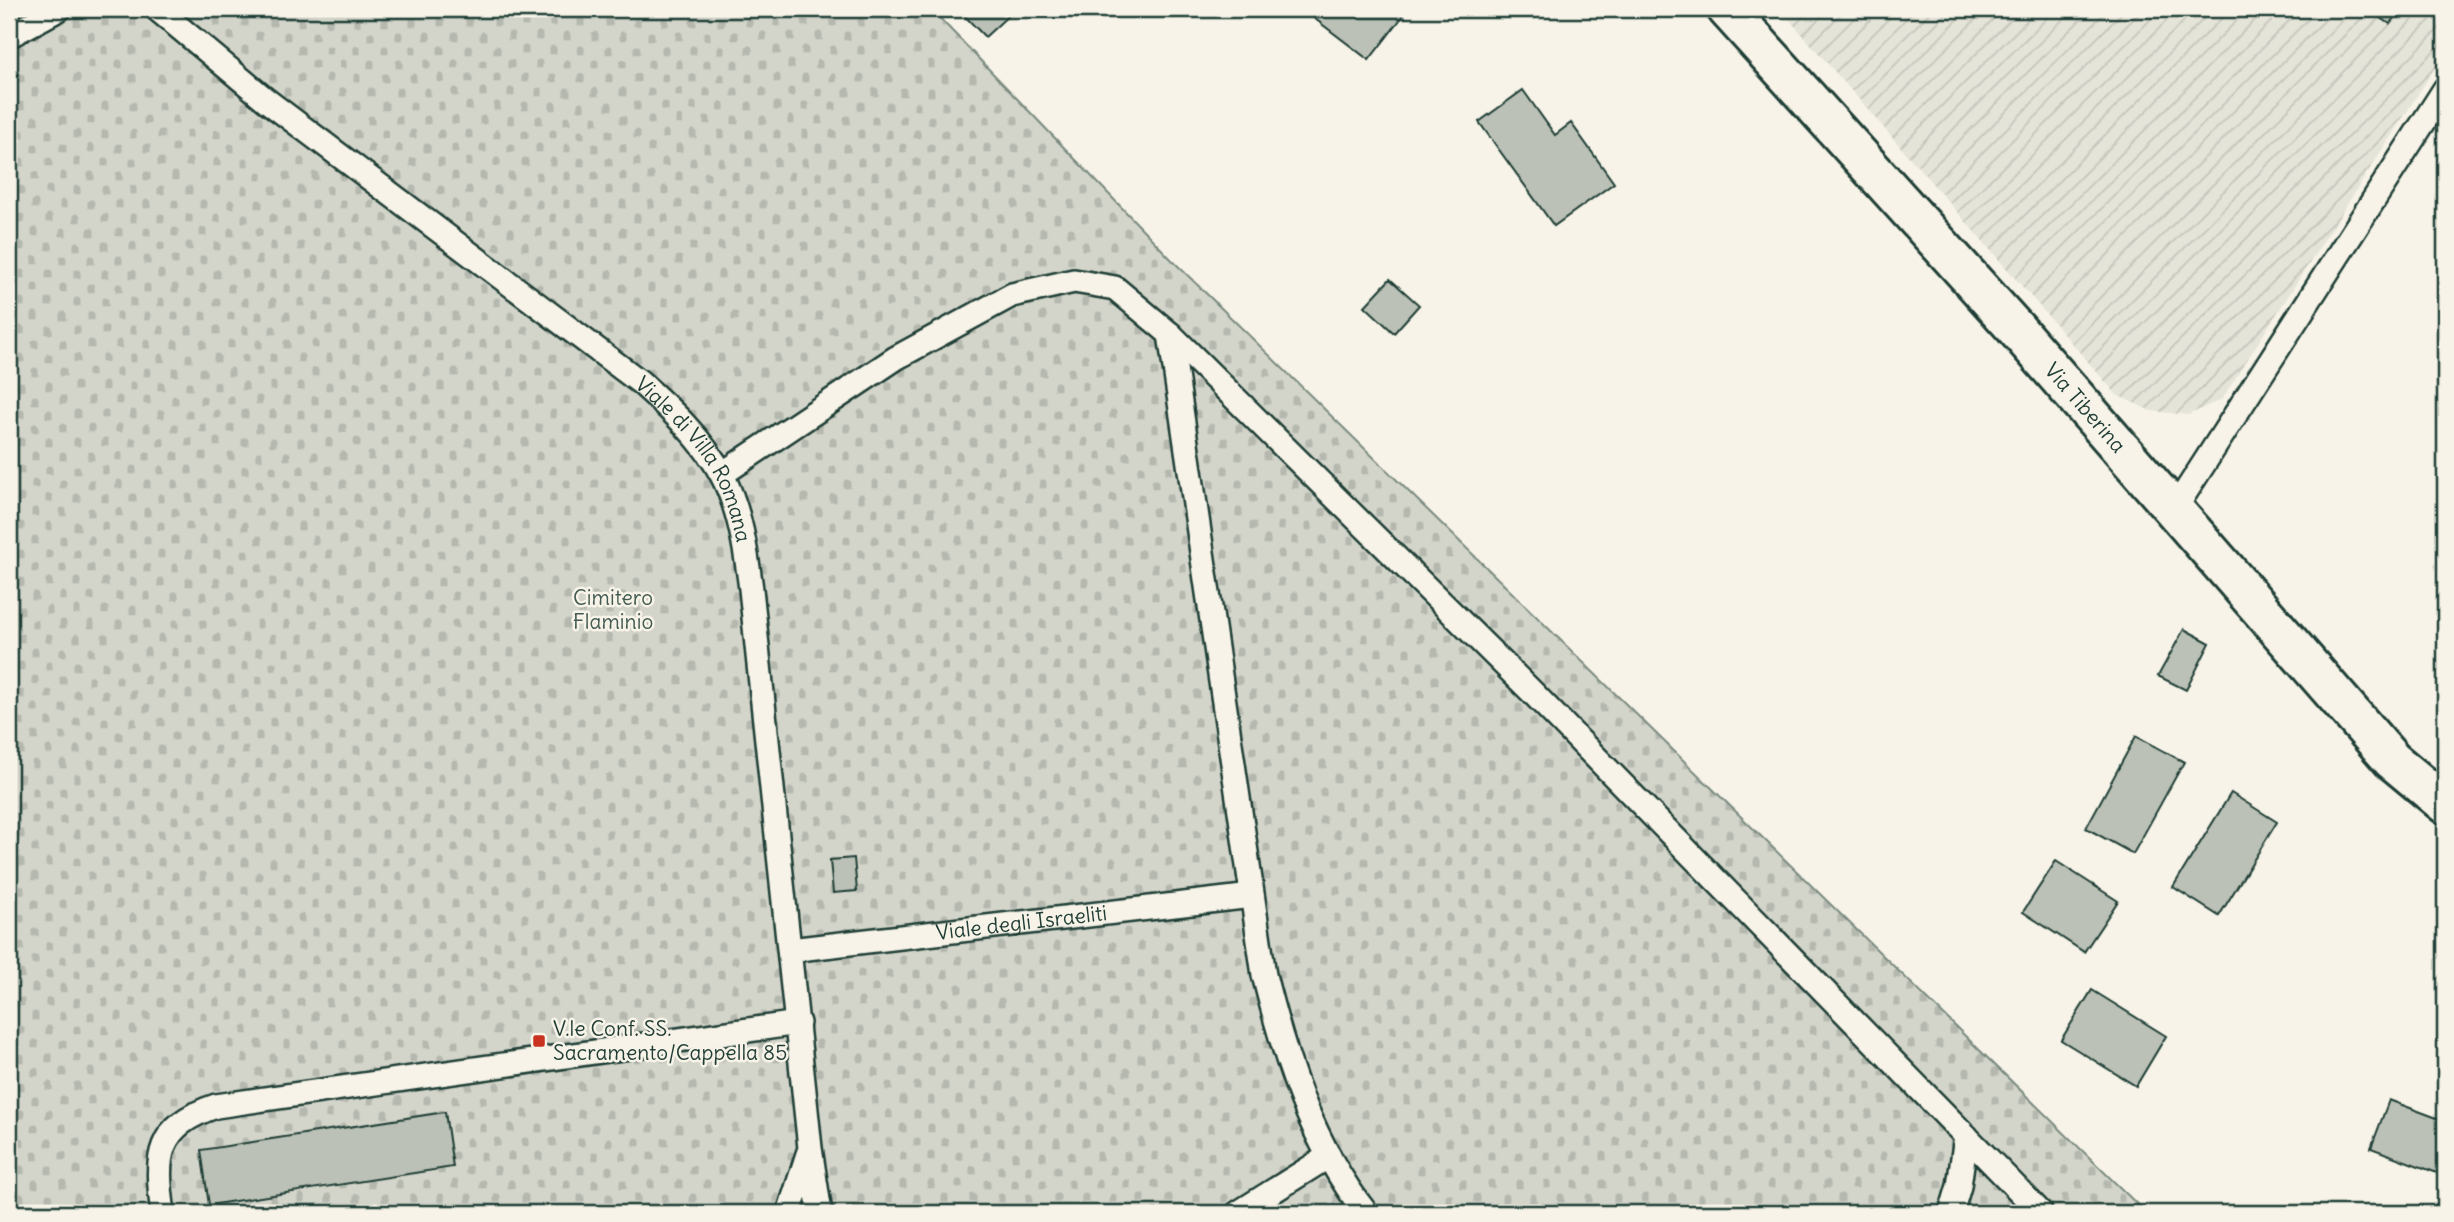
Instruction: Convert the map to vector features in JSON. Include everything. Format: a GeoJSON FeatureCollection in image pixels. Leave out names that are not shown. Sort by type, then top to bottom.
{"type":"FeatureCollection","features":[{"type":"Feature","properties":{"kind":"main road","name":"Via Tiberina"},"geometry":{"type":"LineString","coordinates":[[1727,9],[2174,510],[2392,760],[2445,804]]}},
{"type":"Feature","properties":{"kind":"lane"},"geometry":{"type":"LineString","coordinates":[[9,36],[59,9]]}},
{"type":"Feature","properties":{"kind":"lane","name":"Viale di Villa Romana"},"geometry":{"type":"LineString","coordinates":[[157,9],[277,109],[640,382],[680,420],[722,474],[736,513],[751,589],[810,1148],[820,1213]]}},
{"type":"Feature","properties":{"kind":"lane"},"geometry":{"type":"LineString","coordinates":[[2174,510],[2445,89]]}},
{"type":"Feature","properties":{"kind":"lane"},"geometry":{"type":"LineString","coordinates":[[722,474],[896,358],[1012,295],[1074,281],[1115,288],[1170,334],[1530,690],[2041,1213]]}},
{"type":"Feature","properties":{"kind":"lane"},"geometry":{"type":"LineString","coordinates":[[1170,334],[1264,975],[1275,1019],[1308,1114],[1343,1184],[1366,1213]]}},
{"type":"Feature","properties":{"kind":"lane","name":"Viale degli Israeliti"},"geometry":{"type":"LineString","coordinates":[[790,950],[1252,897]]}},
{"type":"Feature","properties":{"kind":"lane"},"geometry":{"type":"LineString","coordinates":[[163,1213],[159,1184],[162,1145],[183,1119],[216,1106],[798,1023]]}},
{"type":"Feature","properties":{"kind":"lane"},"geometry":{"type":"LineString","coordinates":[[1951,1213],[1959,1186],[1966,1136]]}},
{"type":"Feature","properties":{"kind":"lane","name":"Viale di Villa Romana"},"geometry":{"type":"LineString","coordinates":[[789,1213],[810,1148]]}},
{"type":"Feature","properties":{"kind":"lane"},"geometry":{"type":"LineString","coordinates":[[1238,1213],[1329,1156]]}},
{"type":"Feature","properties":{"kind":"shaded area"},"geometry":{"type":"Polygon","coordinates":[[[1780,9],[2445,9],[2445,52],[2222,399],[2188,415],[2151,411],[2117,395],[1780,9]]]}},
{"type":"Feature","properties":{"kind":"green space","name":"Cimitero Flaminio"},"geometry":{"type":"Polygon","coordinates":[[[9,9],[931,9],[1172,260],[2146,1213],[9,1213],[9,9]]]}},
{"type":"Feature","properties":{"kind":"building"},"geometry":{"type":"Polygon","coordinates":[[[958,9],[1006,9],[1010,14],[985,37],[958,9]]]}},
{"type":"Feature","properties":{"kind":"building"},"geometry":{"type":"Polygon","coordinates":[[[1302,9],[1394,9],[1403,16],[1369,60],[1302,9]]]}},
{"type":"Feature","properties":{"kind":"building"},"geometry":{"type":"Polygon","coordinates":[[[2367,9],[2401,9],[2390,24],[2367,9]]]}},
{"type":"Feature","properties":{"kind":"building"},"geometry":{"type":"Polygon","coordinates":[[[1523,90],[1555,135],[1571,123],[1614,183],[1554,226],[1479,122],[1523,90]]]}},
{"type":"Feature","properties":{"kind":"building"},"geometry":{"type":"Polygon","coordinates":[[[1390,279],[1419,305],[1394,333],[1365,306],[1390,279]]]}},
{"type":"Feature","properties":{"kind":"building"},"geometry":{"type":"Polygon","coordinates":[[[2184,629],[2210,643],[2186,690],[2158,676],[2184,629]]]}},
{"type":"Feature","properties":{"kind":"building"},"geometry":{"type":"Polygon","coordinates":[[[2136,736],[2184,762],[2133,854],[2086,828],[2136,736]]]}},
{"type":"Feature","properties":{"kind":"building"},"geometry":{"type":"Polygon","coordinates":[[[2231,793],[2277,822],[2219,916],[2173,887],[2231,793]]]}},
{"type":"Feature","properties":{"kind":"building"},"geometry":{"type":"Polygon","coordinates":[[[854,858],[857,891],[833,893],[830,860],[854,858]]]}},
{"type":"Feature","properties":{"kind":"building"},"geometry":{"type":"Polygon","coordinates":[[[2056,861],[2118,901],[2084,952],[2023,912],[2056,861]]]}},
{"type":"Feature","properties":{"kind":"building"},"geometry":{"type":"Polygon","coordinates":[[[2092,990],[2166,1036],[2136,1086],[2061,1040],[2092,990]]]}},
{"type":"Feature","properties":{"kind":"building"},"geometry":{"type":"Polygon","coordinates":[[[2389,1100],[2445,1121],[2445,1176],[2371,1148],[2389,1100]]]}},
{"type":"Feature","properties":{"kind":"building"},"geometry":{"type":"Polygon","coordinates":[[[445,1112],[453,1167],[209,1205],[201,1150],[445,1112]]]}},
{"type":"Feature","properties":{"kind":"place","name":"V.le Conf. SS. Sacramento/Cappella 85"},"geometry":{"type":"Point","coordinates":[539,1041]}}]}
